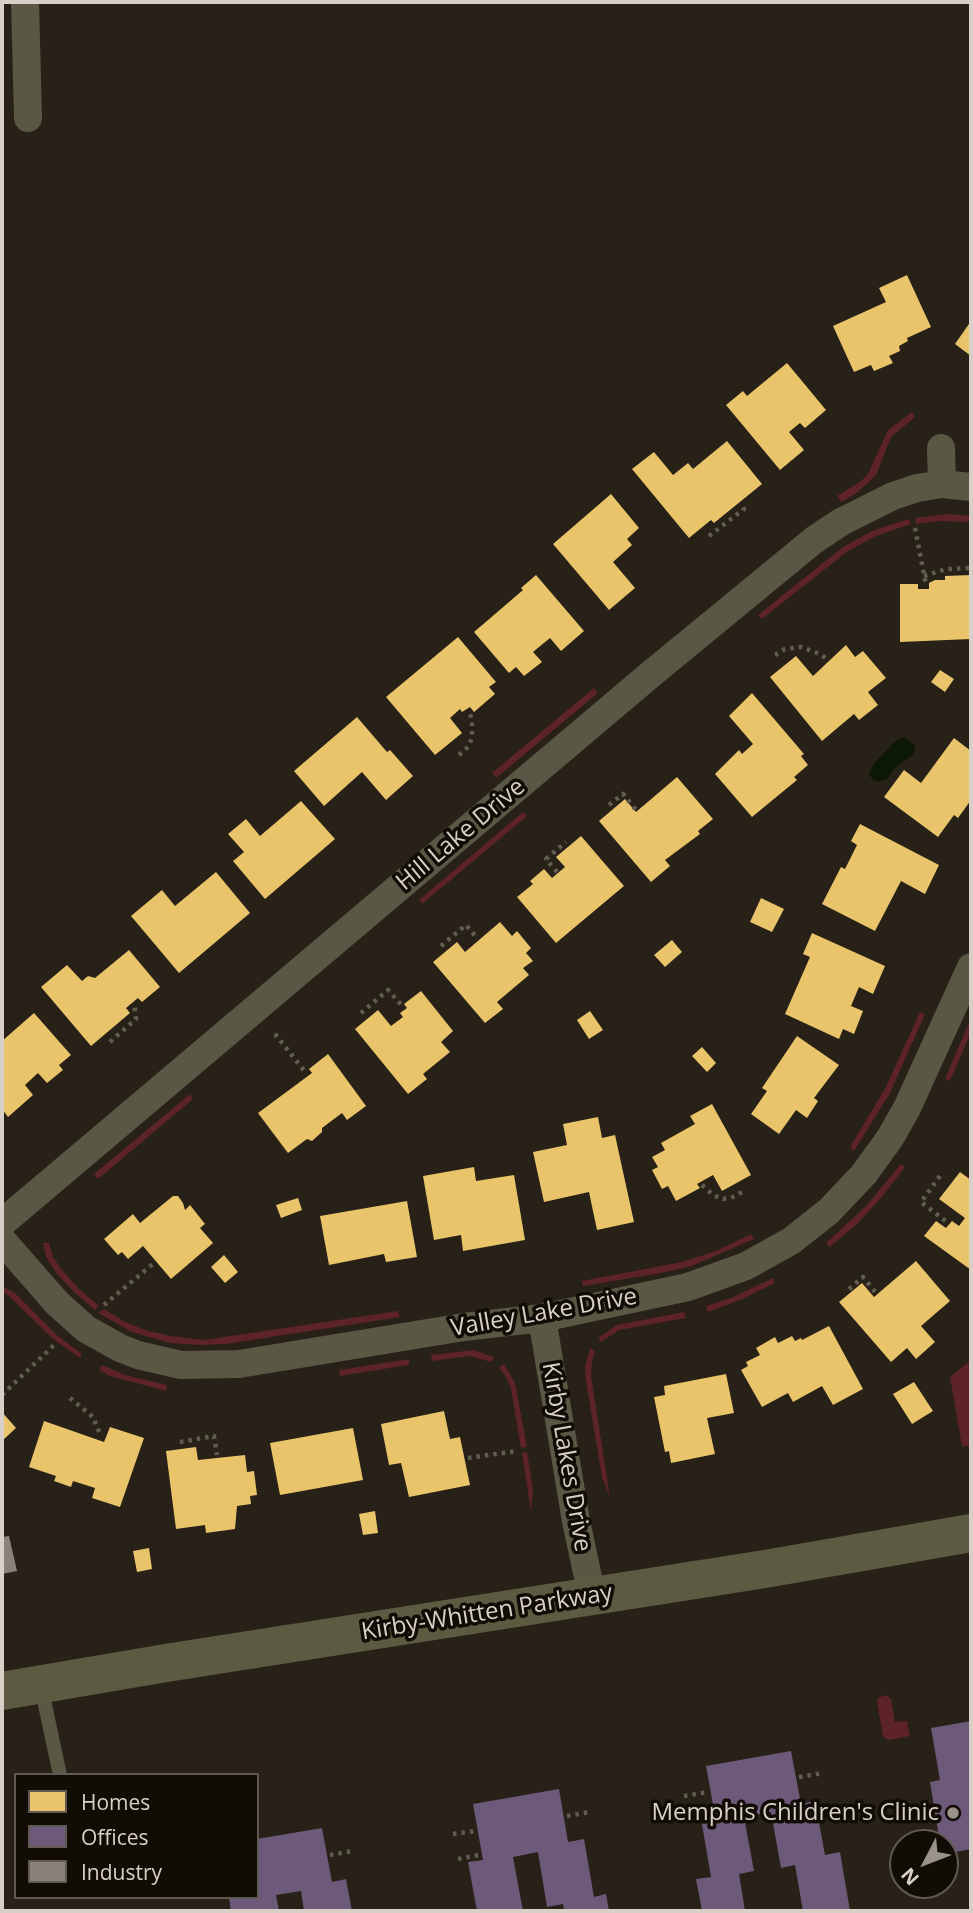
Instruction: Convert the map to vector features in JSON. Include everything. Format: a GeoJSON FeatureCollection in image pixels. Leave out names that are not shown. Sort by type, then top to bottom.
{"type":"FeatureCollection","features":[{"type":"Feature","properties":{"kind":"main road","name":"Kirby-Whitten Parkway"},"geometry":{"type":"LineString","coordinates":[[2,1691],[971,1534]]}},
{"type":"Feature","properties":{"kind":"street"},"geometry":{"type":"LineString","coordinates":[[25,2],[28,118]]}},
{"type":"Feature","properties":{"kind":"street"},"geometry":{"type":"LineString","coordinates":[[941,448],[942,484]]}},
{"type":"Feature","properties":{"kind":"street","name":"Hill Lake Drive"},"geometry":{"type":"LineString","coordinates":[[2,1223],[622,698],[814,540],[873,504],[917,488],[942,484],[971,487]]}},
{"type":"Feature","properties":{"kind":"street","name":"Valley Lake Drive"},"geometry":{"type":"LineString","coordinates":[[2,1240],[57,1303],[86,1329],[138,1355],[181,1365],[239,1364],[464,1327],[542,1318],[688,1287],[727,1274],[771,1253],[822,1216],[864,1174],[890,1138],[971,967]]}},
{"type":"Feature","properties":{"kind":"street","name":"Kirby Lakes Drive"},"geometry":{"type":"LineString","coordinates":[[542,1318],[576,1521],[592,1596]]}},
{"type":"Feature","properties":{"kind":"lane"},"geometry":{"type":"LineString","coordinates":[[40,1685],[60,1773]]}},
{"type":"Feature","properties":{"kind":"path"},"geometry":{"type":"LineString","coordinates":[[709,536],[744,509],[741,505]]}},
{"type":"Feature","properties":{"kind":"path"},"geometry":{"type":"LineString","coordinates":[[915,528],[926,584]]}},
{"type":"Feature","properties":{"kind":"path"},"geometry":{"type":"LineString","coordinates":[[924,576],[946,569],[971,568]]}},
{"type":"Feature","properties":{"kind":"path"},"geometry":{"type":"LineString","coordinates":[[775,655],[785,649],[801,647],[828,660]]}},
{"type":"Feature","properties":{"kind":"path"},"geometry":{"type":"LineString","coordinates":[[459,755],[472,737],[469,711]]}},
{"type":"Feature","properties":{"kind":"path"},"geometry":{"type":"LineString","coordinates":[[609,806],[623,794],[636,810]]}},
{"type":"Feature","properties":{"kind":"path"},"geometry":{"type":"LineString","coordinates":[[557,872],[546,859],[566,842]]}},
{"type":"Feature","properties":{"kind":"path"},"geometry":{"type":"LineString","coordinates":[[441,946],[466,925],[477,938]]}},
{"type":"Feature","properties":{"kind":"path"},"geometry":{"type":"LineString","coordinates":[[361,1013],[388,990],[404,1008]]}},
{"type":"Feature","properties":{"kind":"path"},"geometry":{"type":"LineString","coordinates":[[110,1042],[136,1019],[134,1003]]}},
{"type":"Feature","properties":{"kind":"path"},"geometry":{"type":"LineString","coordinates":[[275,1034],[306,1073]]}},
{"type":"Feature","properties":{"kind":"path"},"geometry":{"type":"LineString","coordinates":[[940,1176],[921,1202],[947,1222]]}},
{"type":"Feature","properties":{"kind":"path"},"geometry":{"type":"LineString","coordinates":[[702,1185],[713,1195],[723,1199],[742,1192]]}},
{"type":"Feature","properties":{"kind":"path"},"geometry":{"type":"LineString","coordinates":[[104,1305],[154,1263]]}},
{"type":"Feature","properties":{"kind":"path"},"geometry":{"type":"LineString","coordinates":[[849,1289],[863,1277],[876,1293]]}},
{"type":"Feature","properties":{"kind":"path"},"geometry":{"type":"LineString","coordinates":[[2,1395],[54,1345]]}},
{"type":"Feature","properties":{"kind":"path"},"geometry":{"type":"LineString","coordinates":[[70,1398],[93,1417],[100,1434]]}},
{"type":"Feature","properties":{"kind":"path"},"geometry":{"type":"LineString","coordinates":[[180,1442],[214,1436],[217,1455]]}},
{"type":"Feature","properties":{"kind":"path"},"geometry":{"type":"LineString","coordinates":[[468,1458],[517,1451]]}},
{"type":"Feature","properties":{"kind":"path"},"geometry":{"type":"LineString","coordinates":[[799,1777],[823,1773]]}},
{"type":"Feature","properties":{"kind":"path"},"geometry":{"type":"LineString","coordinates":[[684,1796],[708,1792]]}},
{"type":"Feature","properties":{"kind":"path"},"geometry":{"type":"LineString","coordinates":[[567,1816],[590,1812]]}},
{"type":"Feature","properties":{"kind":"path"},"geometry":{"type":"LineString","coordinates":[[688,1820],[713,1816]]}},
{"type":"Feature","properties":{"kind":"path"},"geometry":{"type":"LineString","coordinates":[[453,1835],[475,1830]]}},
{"type":"Feature","properties":{"kind":"path"},"geometry":{"type":"LineString","coordinates":[[330,1855],[353,1851]]}},
{"type":"Feature","properties":{"kind":"path"},"geometry":{"type":"LineString","coordinates":[[458,1859],[479,1856]]}},
{"type":"Feature","properties":{"kind":"shaded area"},"geometry":{"type":"Polygon","coordinates":[[[912,412],[915,417],[891,437],[876,475],[857,493],[841,502],[837,496],[868,474],[888,430],[912,412]]]}},
{"type":"Feature","properties":{"kind":"shaded area"},"geometry":{"type":"Polygon","coordinates":[[[948,514],[971,516],[971,522],[939,521],[916,524],[915,518],[948,514]]]}},
{"type":"Feature","properties":{"kind":"shaded area"},"geometry":{"type":"Polygon","coordinates":[[[909,519],[911,524],[876,536],[848,551],[762,619],[758,615],[843,547],[874,530],[909,519]]]}},
{"type":"Feature","properties":{"kind":"shaded area"},"geometry":{"type":"Polygon","coordinates":[[[594,688],[598,693],[496,778],[492,773],[594,688]]]}},
{"type":"Feature","properties":{"kind":"shaded area"},"geometry":{"type":"Polygon","coordinates":[[[904,737],[915,746],[914,754],[895,768],[887,779],[878,782],[874,780],[869,775],[873,765],[894,742],[904,737]]]}},
{"type":"Feature","properties":{"kind":"shaded area"},"geometry":{"type":"Polygon","coordinates":[[[523,812],[527,816],[422,904],[419,900],[523,812]]]}},
{"type":"Feature","properties":{"kind":"shaded area"},"geometry":{"type":"Polygon","coordinates":[[[920,1012],[925,1014],[890,1093],[854,1151],[850,1147],[885,1089],[920,1012]]]}},
{"type":"Feature","properties":{"kind":"shaded area"},"geometry":{"type":"Polygon","coordinates":[[[971,1018],[971,1032],[950,1081],[945,1079],[971,1018]]]}},
{"type":"Feature","properties":{"kind":"shaded area"},"geometry":{"type":"Polygon","coordinates":[[[190,1094],[193,1099],[98,1179],[94,1174],[190,1094]]]}},
{"type":"Feature","properties":{"kind":"shaded area"},"geometry":{"type":"Polygon","coordinates":[[[901,1164],[905,1167],[881,1198],[857,1224],[830,1247],[826,1243],[867,1205],[901,1164]]]}},
{"type":"Feature","properties":{"kind":"shaded area"},"geometry":{"type":"Polygon","coordinates":[[[751,1234],[754,1239],[692,1266],[583,1286],[582,1281],[682,1262],[716,1251],[751,1234]]]}},
{"type":"Feature","properties":{"kind":"shaded area"},"geometry":{"type":"Polygon","coordinates":[[[43,1243],[49,1243],[53,1257],[62,1270],[99,1306],[95,1310],[57,1274],[46,1257],[43,1243]]]}},
{"type":"Feature","properties":{"kind":"shaded area"},"geometry":{"type":"Polygon","coordinates":[[[773,1278],[775,1283],[708,1312],[706,1306],[731,1298],[773,1278]]]}},
{"type":"Feature","properties":{"kind":"shaded area"},"geometry":{"type":"Polygon","coordinates":[[[2,1286],[15,1293],[58,1336],[82,1354],[80,1358],[53,1339],[2,1292],[2,1286]]]}},
{"type":"Feature","properties":{"kind":"shaded area"},"geometry":{"type":"Polygon","coordinates":[[[104,1309],[125,1322],[148,1331],[204,1340],[398,1311],[400,1317],[226,1344],[199,1345],[170,1343],[132,1332],[98,1313],[104,1309]]]}},
{"type":"Feature","properties":{"kind":"shaded area"},"geometry":{"type":"Polygon","coordinates":[[[684,1312],[686,1318],[619,1330],[601,1342],[598,1338],[617,1325],[684,1312]]]}},
{"type":"Feature","properties":{"kind":"shaded area"},"geometry":{"type":"Polygon","coordinates":[[[590,1348],[595,1351],[591,1376],[610,1497],[602,1477],[586,1381],[585,1367],[590,1348]]]}},
{"type":"Feature","properties":{"kind":"shaded area"},"geometry":{"type":"Polygon","coordinates":[[[474,1350],[494,1357],[491,1362],[470,1356],[432,1361],[431,1355],[474,1350]]]}},
{"type":"Feature","properties":{"kind":"shaded area"},"geometry":{"type":"Polygon","coordinates":[[[409,1359],[409,1365],[340,1376],[339,1370],[409,1359]]]}},
{"type":"Feature","properties":{"kind":"shaded area"},"geometry":{"type":"Polygon","coordinates":[[[971,1360],[971,1446],[962,1446],[950,1377],[971,1360]]]}},
{"type":"Feature","properties":{"kind":"shaded area"},"geometry":{"type":"Polygon","coordinates":[[[504,1364],[515,1383],[527,1447],[521,1448],[511,1388],[499,1368],[504,1364]]]}},
{"type":"Feature","properties":{"kind":"shaded area"},"geometry":{"type":"Polygon","coordinates":[[[102,1365],[125,1375],[167,1385],[166,1391],[110,1376],[99,1370],[102,1365]]]}},
{"type":"Feature","properties":{"kind":"shaded area"},"geometry":{"type":"Polygon","coordinates":[[[527,1452],[533,1490],[531,1511],[522,1453],[527,1452]]]}},
{"type":"Feature","properties":{"kind":"shaded area"},"geometry":{"type":"Polygon","coordinates":[[[886,1695],[891,1699],[895,1722],[907,1721],[910,1736],[888,1740],[883,1736],[877,1702],[878,1698],[886,1695]]]}},
{"type":"Feature","properties":{"kind":"building: Homes"},"geometry":{"type":"Polygon","coordinates":[[[907,275],[931,327],[907,338],[908,341],[899,346],[900,351],[889,356],[893,363],[874,371],[871,365],[854,372],[833,326],[886,302],[879,288],[907,275]]]}},
{"type":"Feature","properties":{"kind":"building: Homes"},"geometry":{"type":"Polygon","coordinates":[[[971,321],[971,356],[955,344],[971,321]]]}},
{"type":"Feature","properties":{"kind":"building: Homes"},"geometry":{"type":"Polygon","coordinates":[[[787,363],[826,410],[805,428],[800,423],[789,432],[804,450],[780,470],[726,405],[743,391],[747,396],[787,363]]]}},
{"type":"Feature","properties":{"kind":"building: Homes"},"geometry":{"type":"Polygon","coordinates":[[[727,441],[762,484],[714,523],[711,520],[689,538],[632,469],[654,452],[673,475],[688,463],[693,469],[727,441]]]}},
{"type":"Feature","properties":{"kind":"building: Homes"},"geometry":{"type":"Polygon","coordinates":[[[611,494],[639,528],[627,539],[632,545],[613,562],[635,588],[609,610],[553,544],[611,494]]]}},
{"type":"Feature","properties":{"kind":"building: Homes"},"geometry":{"type":"Polygon","coordinates":[[[536,575],[584,631],[561,651],[550,638],[533,652],[542,662],[524,676],[516,667],[509,673],[474,632],[523,590],[521,588],[536,575]]]}},
{"type":"Feature","properties":{"kind":"building: Homes"},"geometry":{"type":"Polygon","coordinates":[[[971,575],[971,639],[900,642],[900,584],[918,584],[918,589],[929,589],[929,583],[945,580],[945,576],[971,575]]]}},
{"type":"Feature","properties":{"kind":"building: Homes"},"geometry":{"type":"Polygon","coordinates":[[[458,637],[496,682],[489,687],[495,694],[474,712],[470,707],[462,712],[460,709],[450,718],[462,733],[435,755],[386,697],[458,637]]]}},
{"type":"Feature","properties":{"kind":"building: Homes"},"geometry":{"type":"Polygon","coordinates":[[[846,645],[855,657],[863,651],[886,678],[868,692],[878,705],[859,720],[854,714],[822,741],[770,677],[796,656],[813,676],[846,645]]]}},
{"type":"Feature","properties":{"kind":"building: Homes"},"geometry":{"type":"Polygon","coordinates":[[[940,670],[954,679],[945,692],[931,682],[940,670]]]}},
{"type":"Feature","properties":{"kind":"building: Homes"},"geometry":{"type":"Polygon","coordinates":[[[752,693],[804,754],[801,756],[808,765],[794,777],[797,780],[752,817],[715,774],[739,750],[742,754],[753,744],[729,716],[752,693]]]}},
{"type":"Feature","properties":{"kind":"building: Homes"},"geometry":{"type":"Polygon","coordinates":[[[357,717],[387,752],[390,750],[413,776],[386,800],[362,772],[324,806],[294,771],[357,717]]]}},
{"type":"Feature","properties":{"kind":"building: Homes"},"geometry":{"type":"Polygon","coordinates":[[[954,738],[971,751],[971,800],[958,818],[954,815],[938,837],[884,797],[904,770],[921,783],[954,738]]]}},
{"type":"Feature","properties":{"kind":"building: Homes"},"geometry":{"type":"Polygon","coordinates":[[[677,777],[713,819],[698,831],[700,834],[665,860],[670,866],[651,882],[599,821],[625,799],[636,812],[677,777]]]}},
{"type":"Feature","properties":{"kind":"building: Homes"},"geometry":{"type":"Polygon","coordinates":[[[301,801],[335,839],[265,899],[233,861],[244,852],[228,834],[246,819],[260,836],[301,801]]]}},
{"type":"Feature","properties":{"kind":"building: Homes"},"geometry":{"type":"Polygon","coordinates":[[[860,824],[939,865],[925,894],[901,881],[875,931],[822,904],[841,867],[845,869],[857,845],[851,841],[860,824]]]}},
{"type":"Feature","properties":{"kind":"building: Homes"},"geometry":{"type":"Polygon","coordinates":[[[581,836],[624,886],[556,943],[517,897],[533,884],[530,881],[544,869],[552,878],[565,867],[556,857],[581,836]]]}},
{"type":"Feature","properties":{"kind":"building: Homes"},"geometry":{"type":"Polygon","coordinates":[[[216,872],[250,913],[179,973],[131,916],[162,890],[175,906],[216,872]]]}},
{"type":"Feature","properties":{"kind":"building: Homes"},"geometry":{"type":"Polygon","coordinates":[[[761,898],[784,909],[772,932],[750,922],[761,898]]]}},
{"type":"Feature","properties":{"kind":"building: Homes"},"geometry":{"type":"Polygon","coordinates":[[[500,922],[512,936],[517,931],[531,948],[526,953],[533,961],[523,968],[529,975],[497,1002],[503,1009],[485,1023],[433,962],[457,942],[465,952],[500,922]]]}},
{"type":"Feature","properties":{"kind":"building: Homes"},"geometry":{"type":"Polygon","coordinates":[[[812,933],[885,966],[873,994],[859,987],[851,1006],[863,1011],[854,1034],[843,1029],[839,1039],[785,1014],[810,957],[803,954],[812,933]]]}},
{"type":"Feature","properties":{"kind":"building: Homes"},"geometry":{"type":"Polygon","coordinates":[[[672,940],[682,952],[665,967],[654,955],[672,940]]]}},
{"type":"Feature","properties":{"kind":"building: Homes"},"geometry":{"type":"Polygon","coordinates":[[[129,950],[160,987],[142,1002],[138,998],[126,1008],[130,1013],[91,1046],[41,987],[67,965],[82,981],[88,976],[95,978],[129,950]]]}},
{"type":"Feature","properties":{"kind":"building: Homes"},"geometry":{"type":"Polygon","coordinates":[[[421,991],[453,1031],[441,1042],[450,1052],[423,1074],[427,1079],[408,1094],[355,1029],[378,1010],[391,1026],[403,1017],[400,1013],[407,1008],[404,1004],[421,991]]]}},
{"type":"Feature","properties":{"kind":"building: Homes"},"geometry":{"type":"Polygon","coordinates":[[[590,1011],[603,1030],[589,1039],[577,1020],[590,1011]]]}},
{"type":"Feature","properties":{"kind":"building: Homes"},"geometry":{"type":"Polygon","coordinates":[[[34,1013],[71,1055],[59,1065],[63,1070],[47,1083],[38,1073],[25,1085],[33,1095],[8,1117],[2,1109],[2,1041],[34,1013]]]}},
{"type":"Feature","properties":{"kind":"building: Homes"},"geometry":{"type":"Polygon","coordinates":[[[797,1036],[839,1065],[814,1098],[818,1101],[807,1118],[796,1110],[779,1134],[751,1114],[767,1091],[762,1088],[797,1036]]]}},
{"type":"Feature","properties":{"kind":"building: Homes"},"geometry":{"type":"Polygon","coordinates":[[[702,1047],[716,1063],[707,1072],[692,1056],[702,1047]]]}},
{"type":"Feature","properties":{"kind":"building: Homes"},"geometry":{"type":"Polygon","coordinates":[[[328,1054],[366,1106],[347,1120],[342,1113],[322,1128],[322,1132],[312,1141],[307,1139],[288,1153],[258,1113],[312,1073],[309,1069],[328,1054]]]}},
{"type":"Feature","properties":{"kind":"building: Homes"},"geometry":{"type":"Polygon","coordinates":[[[712,1104],[751,1175],[722,1191],[713,1175],[697,1184],[700,1188],[676,1201],[668,1186],[662,1189],[652,1170],[658,1167],[652,1157],[665,1150],[661,1143],[695,1124],[690,1116],[712,1104]]]}},
{"type":"Feature","properties":{"kind":"building: Homes"},"geometry":{"type":"Polygon","coordinates":[[[598,1117],[602,1138],[615,1135],[634,1222],[597,1230],[589,1192],[544,1202],[533,1152],[567,1145],[563,1124],[598,1117]]]}},
{"type":"Feature","properties":{"kind":"building: Homes"},"geometry":{"type":"Polygon","coordinates":[[[474,1167],[476,1181],[514,1175],[525,1240],[463,1251],[461,1235],[434,1240],[423,1176],[474,1167]]]}},
{"type":"Feature","properties":{"kind":"building: Homes"},"geometry":{"type":"Polygon","coordinates":[[[960,1172],[971,1180],[971,1270],[924,1236],[936,1221],[946,1228],[952,1221],[959,1226],[965,1218],[939,1199],[960,1172]]]}},
{"type":"Feature","properties":{"kind":"building: Homes"},"geometry":{"type":"Polygon","coordinates":[[[173,1196],[178,1196],[185,1210],[190,1205],[205,1224],[200,1228],[213,1243],[171,1279],[143,1246],[128,1259],[122,1252],[118,1255],[104,1239],[133,1214],[140,1223],[173,1196]]]}},
{"type":"Feature","properties":{"kind":"building: Homes"},"geometry":{"type":"Polygon","coordinates":[[[298,1198],[302,1210],[281,1218],[276,1205],[298,1198]]]}},
{"type":"Feature","properties":{"kind":"building: Homes"},"geometry":{"type":"Polygon","coordinates":[[[407,1201],[417,1257],[386,1262],[384,1254],[329,1265],[320,1216],[407,1201]]]}},
{"type":"Feature","properties":{"kind":"building: Homes"},"geometry":{"type":"Polygon","coordinates":[[[224,1255],[238,1272],[225,1283],[211,1267],[224,1255]]]}},
{"type":"Feature","properties":{"kind":"building: Homes"},"geometry":{"type":"Polygon","coordinates":[[[916,1261],[950,1301],[921,1326],[935,1342],[916,1359],[907,1348],[891,1362],[839,1302],[862,1283],[874,1297],[916,1261]]]}},
{"type":"Feature","properties":{"kind":"building: Homes"},"geometry":{"type":"Polygon","coordinates":[[[829,1326],[863,1389],[833,1405],[822,1386],[793,1402],[788,1393],[762,1407],[741,1370],[748,1366],[746,1362],[760,1355],[756,1348],[775,1337],[778,1343],[792,1336],[795,1341],[801,1338],[802,1340],[829,1326]]]}},
{"type":"Feature","properties":{"kind":"building: Homes"},"geometry":{"type":"Polygon","coordinates":[[[726,1374],[734,1413],[707,1418],[715,1454],[671,1463],[669,1451],[665,1452],[654,1397],[665,1395],[664,1386],[726,1374]]]}},
{"type":"Feature","properties":{"kind":"building: Homes"},"geometry":{"type":"Polygon","coordinates":[[[914,1382],[933,1411],[912,1424],[893,1394],[914,1382]]]}},
{"type":"Feature","properties":{"kind":"building: Homes"},"geometry":{"type":"Polygon","coordinates":[[[444,1411],[450,1439],[460,1437],[470,1485],[409,1497],[401,1463],[389,1465],[381,1424],[444,1411]]]}},
{"type":"Feature","properties":{"kind":"building: Homes"},"geometry":{"type":"Polygon","coordinates":[[[2,1412],[16,1428],[2,1441],[2,1412]]]}},
{"type":"Feature","properties":{"kind":"building: Homes"},"geometry":{"type":"Polygon","coordinates":[[[44,1421],[104,1442],[110,1427],[144,1438],[120,1507],[92,1498],[95,1488],[73,1481],[71,1487],[54,1481],[56,1476],[29,1467],[44,1421]]]}},
{"type":"Feature","properties":{"kind":"building: Homes"},"geometry":{"type":"Polygon","coordinates":[[[353,1428],[363,1480],[280,1495],[270,1443],[353,1428]]]}},
{"type":"Feature","properties":{"kind":"building: Homes"},"geometry":{"type":"Polygon","coordinates":[[[196,1447],[198,1460],[245,1455],[247,1472],[254,1471],[257,1495],[250,1496],[251,1504],[237,1506],[235,1529],[206,1533],[205,1525],[176,1529],[166,1451],[196,1447]]]}},
{"type":"Feature","properties":{"kind":"building: Homes"},"geometry":{"type":"Polygon","coordinates":[[[375,1511],[378,1533],[363,1535],[359,1514],[375,1511]]]}},
{"type":"Feature","properties":{"kind":"building: Homes"},"geometry":{"type":"Polygon","coordinates":[[[149,1548],[152,1569],[137,1572],[133,1551],[149,1548]]]}},
{"type":"Feature","properties":{"kind":"building: Offices","name":"Memphis Children's Clinic"},"geometry":{"type":"Polygon","coordinates":[[[971,1721],[971,1849],[959,1851],[959,1829],[938,1829],[930,1782],[940,1780],[931,1728],[971,1721]]]}},
{"type":"Feature","properties":{"kind":"building: Offices"},"geometry":{"type":"Polygon","coordinates":[[[791,1751],[801,1804],[815,1801],[825,1855],[840,1852],[850,1911],[803,1911],[795,1865],[781,1868],[771,1812],[744,1817],[754,1871],[739,1874],[745,1911],[702,1911],[696,1879],[711,1877],[702,1824],[716,1821],[706,1766],[791,1751]]]}},
{"type":"Feature","properties":{"kind":"building: Offices"},"geometry":{"type":"Polygon","coordinates":[[[559,1789],[568,1842],[584,1839],[594,1897],[606,1894],[609,1911],[564,1911],[563,1904],[547,1907],[538,1852],[513,1857],[523,1911],[477,1911],[468,1862],[483,1860],[473,1804],[559,1789]]]}},
{"type":"Feature","properties":{"kind":"building: Offices"},"geometry":{"type":"Polygon","coordinates":[[[322,1828],[332,1882],[346,1879],[352,1911],[304,1911],[301,1891],[276,1895],[279,1911],[231,1911],[229,1899],[259,1899],[259,1839],[322,1828]]]}},
{"type":"Feature","properties":{"kind":"building: Industry"},"geometry":{"type":"Polygon","coordinates":[[[9,1536],[17,1571],[2,1574],[2,1537],[9,1536]]]}},
{"type":"Feature","properties":{"kind":"place","name":"Memphis Children's Clinic"},"geometry":{"type":"Point","coordinates":[953,1813]}}]}
